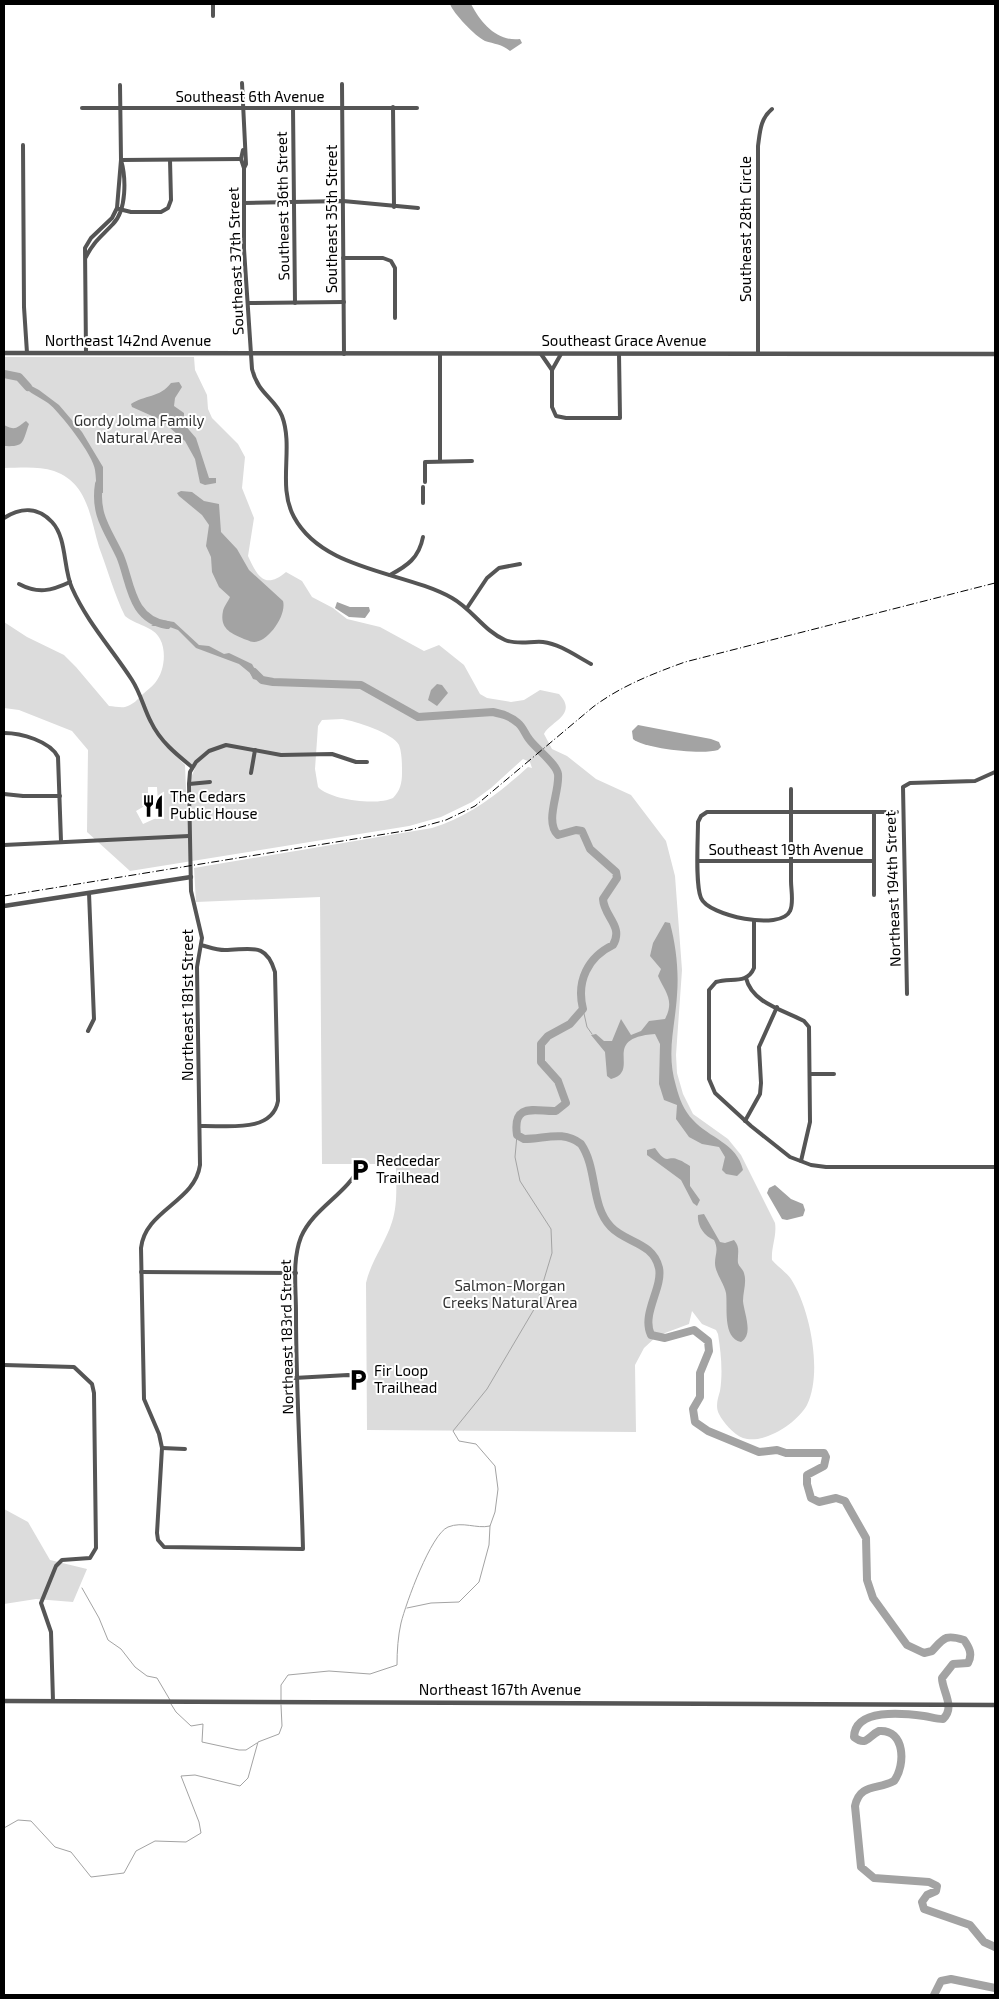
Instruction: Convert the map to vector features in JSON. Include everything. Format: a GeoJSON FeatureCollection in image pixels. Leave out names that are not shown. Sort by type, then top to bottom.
{"type":"FeatureCollection","features":[{"type":"Feature","properties":{"kind":"street"},"geometry":{"type":"LineString","coordinates":[[213,4],[213,16]]}},
{"type":"Feature","properties":{"kind":"street","name":"Southeast 37th Street"},"geometry":{"type":"LineString","coordinates":[[242,83],[246,164],[244,168],[244,249],[255,382],[281,414],[285,427],[286,488],[293,516],[305,534],[332,552],[364,568],[419,582],[452,598],[505,640],[552,644],[591,664]]}},
{"type":"Feature","properties":{"kind":"street","name":"Southeast 35th Street"},"geometry":{"type":"LineString","coordinates":[[342,84],[344,354]]}},
{"type":"Feature","properties":{"kind":"street"},"geometry":{"type":"LineString","coordinates":[[86,353],[86,258],[94,242],[116,222],[119,209],[123,168],[121,160],[120,85]]}},
{"type":"Feature","properties":{"kind":"street","name":"Southeast 6th Avenue"},"geometry":{"type":"LineString","coordinates":[[82,108],[417,108]]}},
{"type":"Feature","properties":{"kind":"street","name":"Southeast 36th Street"},"geometry":{"type":"LineString","coordinates":[[293,108],[295,303]]}},
{"type":"Feature","properties":{"kind":"street"},"geometry":{"type":"LineString","coordinates":[[393,108],[394,207]]}},
{"type":"Feature","properties":{"kind":"street","name":"Southeast 28th Circle"},"geometry":{"type":"LineString","coordinates":[[758,354],[758,146],[764,115],[772,109]]}},
{"type":"Feature","properties":{"kind":"street"},"geometry":{"type":"LineString","coordinates":[[24,144],[24,307],[27,353]]}},
{"type":"Feature","properties":{"kind":"street","name":"Southeast 37th Street"},"geometry":{"type":"LineString","coordinates":[[244,150],[241,159],[244,168]]}},
{"type":"Feature","properties":{"kind":"street"},"geometry":{"type":"LineString","coordinates":[[121,160],[241,159]]}},
{"type":"Feature","properties":{"kind":"street"},"geometry":{"type":"LineString","coordinates":[[119,209],[131,212],[161,212],[168,208],[171,200],[170,160]]}},
{"type":"Feature","properties":{"kind":"street"},"geometry":{"type":"LineString","coordinates":[[244,203],[343,202],[418,208]]}},
{"type":"Feature","properties":{"kind":"street"},"geometry":{"type":"LineString","coordinates":[[343,258],[383,258],[391,261],[394,268],[395,318]]}},
{"type":"Feature","properties":{"kind":"street"},"geometry":{"type":"LineString","coordinates":[[249,304],[344,302]]}},
{"type":"Feature","properties":{"kind":"street","name":"Northeast 142nd Avenue"},"geometry":{"type":"LineString","coordinates":[[4,353],[252,354]]}},
{"type":"Feature","properties":{"kind":"street","name":"Southeast Grace Avenue"},"geometry":{"type":"LineString","coordinates":[[252,354],[995,354]]}},
{"type":"Feature","properties":{"kind":"street"},"geometry":{"type":"LineString","coordinates":[[440,354],[440,461]]}},
{"type":"Feature","properties":{"kind":"street"},"geometry":{"type":"LineString","coordinates":[[541,354],[552,370]]}},
{"type":"Feature","properties":{"kind":"street"},"geometry":{"type":"LineString","coordinates":[[561,354],[552,370],[552,408],[556,416],[566,418],[620,418],[619,354]]}},
{"type":"Feature","properties":{"kind":"street"},"geometry":{"type":"LineString","coordinates":[[423,503],[425,462],[472,461]]}},
{"type":"Feature","properties":{"kind":"street"},"geometry":{"type":"LineString","coordinates":[[4,518],[22,510],[33,510],[52,522],[61,539],[70,582],[82,609],[138,689],[157,734],[192,767],[204,754],[220,746],[237,746],[281,755],[332,754],[356,762],[366,762]]}},
{"type":"Feature","properties":{"kind":"street"},"geometry":{"type":"LineString","coordinates":[[390,575],[410,564],[419,550],[423,537]]}},
{"type":"Feature","properties":{"kind":"street"},"geometry":{"type":"LineString","coordinates":[[467,608],[487,578],[499,568],[520,564]]}},
{"type":"Feature","properties":{"kind":"street"},"geometry":{"type":"LineString","coordinates":[[19,584],[30,590],[42,591],[54,589],[70,582]]}},
{"type":"Feature","properties":{"kind":"street"},"geometry":{"type":"LineString","coordinates":[[4,734],[20,734],[55,751],[60,765],[61,841]]}},
{"type":"Feature","properties":{"kind":"street"},"geometry":{"type":"LineString","coordinates":[[251,773],[254,750]]}},
{"type":"Feature","properties":{"kind":"street","name":"Northeast 181st Street"},"geometry":{"type":"LineString","coordinates":[[162,1448],[159,1434],[144,1399],[141,1248],[144,1234],[151,1222],[191,1188],[198,1177],[201,1158],[197,967],[201,945],[201,929],[192,900],[188,784],[192,767]]}},
{"type":"Feature","properties":{"kind":"street","name":"Northeast 194th Street"},"geometry":{"type":"LineString","coordinates":[[908,994],[902,791],[906,784],[975,781],[995,772]]}},
{"type":"Feature","properties":{"kind":"street"},"geometry":{"type":"LineString","coordinates":[[188,784],[210,782]]}},
{"type":"Feature","properties":{"kind":"street"},"geometry":{"type":"LineString","coordinates":[[791,789],[791,812],[791,906],[788,915],[778,920],[754,920],[711,908],[703,902],[699,893],[698,822],[702,814],[707,812],[791,812],[897,812]]}},
{"type":"Feature","properties":{"kind":"street"},"geometry":{"type":"LineString","coordinates":[[4,794],[60,796]]}},
{"type":"Feature","properties":{"kind":"street"},"geometry":{"type":"LineString","coordinates":[[874,812],[874,895]]}},
{"type":"Feature","properties":{"kind":"street"},"geometry":{"type":"LineString","coordinates":[[4,845],[189,836]]}},
{"type":"Feature","properties":{"kind":"street","name":"Southeast 19th Avenue"},"geometry":{"type":"LineString","coordinates":[[699,861],[874,861]]}},
{"type":"Feature","properties":{"kind":"street"},"geometry":{"type":"LineString","coordinates":[[4,906],[191,877]]}},
{"type":"Feature","properties":{"kind":"street"},"geometry":{"type":"LineString","coordinates":[[88,1031],[94,1019],[89,893]]}},
{"type":"Feature","properties":{"kind":"street"},"geometry":{"type":"LineString","coordinates":[[754,920],[754,968],[746,978],[719,981],[712,986],[708,996],[709,1074],[711,1087],[717,1096],[790,1157],[801,1161],[826,1167],[995,1167]]}},
{"type":"Feature","properties":{"kind":"street"},"geometry":{"type":"LineString","coordinates":[[200,1126],[253,1125],[264,1122],[276,1109],[278,1101],[275,972],[272,961],[261,950],[253,948],[220,950],[201,945]]}},
{"type":"Feature","properties":{"kind":"street"},"geometry":{"type":"LineString","coordinates":[[746,978],[754,995],[808,1025],[810,1033],[810,1122],[801,1161]]}},
{"type":"Feature","properties":{"kind":"street"},"geometry":{"type":"LineString","coordinates":[[745,1121],[760,1094],[759,1048],[776,1007]]}},
{"type":"Feature","properties":{"kind":"street"},"geometry":{"type":"LineString","coordinates":[[810,1074],[834,1074]]}},
{"type":"Feature","properties":{"kind":"street","name":"Northeast 183rd Street"},"geometry":{"type":"LineString","coordinates":[[162,1448],[157,1533],[158,1540],[164,1547],[303,1549],[301,1442],[296,1378],[296,1273],[298,1248],[306,1228],[350,1183],[361,1164]]}},
{"type":"Feature","properties":{"kind":"street"},"geometry":{"type":"LineString","coordinates":[[141,1272],[296,1273]]}},
{"type":"Feature","properties":{"kind":"street"},"geometry":{"type":"LineString","coordinates":[[143,1325],[149,1325]]}},
{"type":"Feature","properties":{"kind":"street"},"geometry":{"type":"LineString","coordinates":[[4,1365],[74,1367],[92,1384],[94,1393],[96,1548],[90,1558],[62,1560],[56,1566],[42,1596],[41,1608],[51,1632],[53,1701]]}},
{"type":"Feature","properties":{"kind":"street"},"geometry":{"type":"LineString","coordinates":[[296,1378],[348,1375],[365,1377]]}},
{"type":"Feature","properties":{"kind":"street"},"geometry":{"type":"LineString","coordinates":[[293,1442],[301,1442]]}},
{"type":"Feature","properties":{"kind":"street"},"geometry":{"type":"LineString","coordinates":[[162,1448],[185,1449]]}},
{"type":"Feature","properties":{"kind":"street","name":"Northeast 167th Avenue"},"geometry":{"type":"LineString","coordinates":[[4,1701],[995,1705]]}},
{"type":"Feature","properties":{"kind":"green space"},"geometry":{"type":"Polygon","coordinates":[[[4,357],[194,357],[195,370],[207,395],[208,409],[212,418],[238,444],[245,457],[242,488],[254,518],[248,556],[258,575],[267,580],[272,580],[286,572],[302,581],[312,597],[333,608],[347,619],[380,627],[424,651],[439,645],[464,665],[480,694],[487,698],[511,702],[524,700],[540,690],[559,694],[566,707],[564,713],[544,734],[552,749],[567,756],[596,779],[631,795],[666,841],[675,876],[682,970],[676,1055],[677,1073],[683,1094],[693,1114],[728,1139],[741,1155],[775,1223],[772,1260],[791,1279],[804,1306],[812,1341],[814,1376],[812,1392],[807,1405],[796,1419],[779,1431],[760,1438],[743,1438],[729,1428],[717,1408],[721,1384],[721,1355],[718,1334],[716,1330],[702,1324],[692,1311],[689,1324],[657,1336],[644,1348],[635,1365],[636,1432],[367,1430],[366,1283],[394,1215],[396,1164],[322,1164],[320,897],[196,902],[194,868],[432,828],[459,817],[483,803],[528,767],[532,768],[530,762],[523,759],[491,788],[472,802],[441,817],[409,826],[130,871],[87,832],[88,750],[72,731],[19,710],[4,708],[4,622],[27,637],[64,655],[109,706],[123,707],[130,705],[154,684],[162,668],[164,656],[162,644],[153,631],[125,616],[114,591],[86,502],[74,484],[65,476],[48,469],[4,468],[4,357]],[[342,719],[322,720],[318,726],[315,769],[318,787],[324,792],[354,800],[376,801],[393,798],[399,790],[402,780],[402,759],[399,745],[382,732],[342,719]],[[178,753],[176,756],[185,765],[187,814],[192,814],[191,778],[195,768],[178,753]],[[148,787],[148,804],[136,811],[143,824],[161,818],[161,803],[158,803],[157,787],[148,787]]]}},
{"type":"Feature","properties":{"kind":"green space"},"geometry":{"type":"Polygon","coordinates":[[[4,1509],[28,1522],[50,1560],[87,1569],[73,1602],[36,1599],[4,1604],[4,1509]]]}},
{"type":"Feature","properties":{"kind":"shaded area"},"geometry":{"type":"Polygon","coordinates":[[[450,4],[471,4],[491,30],[504,37],[520,39],[522,43],[510,51],[485,41],[465,24],[450,4]]]}},
{"type":"Feature","properties":{"kind":"shaded area"},"geometry":{"type":"Polygon","coordinates":[[[18,379],[39,390],[59,405],[82,432],[103,467],[103,493],[97,492],[93,463],[75,434],[48,403],[27,390],[18,379]]]}},
{"type":"Feature","properties":{"kind":"shaded area"},"geometry":{"type":"Polygon","coordinates":[[[179,382],[182,387],[175,398],[174,406],[184,413],[184,424],[196,438],[209,478],[216,478],[216,483],[205,485],[200,483],[195,459],[185,441],[161,420],[132,407],[131,404],[136,401],[157,394],[171,383],[179,382]]]}},
{"type":"Feature","properties":{"kind":"shaded area"},"geometry":{"type":"Polygon","coordinates":[[[26,421],[29,424],[24,440],[16,446],[4,446],[4,425],[16,428],[26,421]]]}},
{"type":"Feature","properties":{"kind":"shaded area"},"geometry":{"type":"Polygon","coordinates":[[[181,491],[192,492],[204,501],[219,504],[221,532],[237,549],[249,570],[283,601],[279,620],[265,638],[253,642],[232,633],[225,627],[222,617],[223,611],[230,597],[219,587],[212,572],[211,557],[206,546],[209,525],[202,515],[179,496],[177,493],[181,491]]]}},
{"type":"Feature","properties":{"kind":"shaded area"},"geometry":{"type":"Polygon","coordinates":[[[337,602],[350,607],[369,607],[370,611],[365,618],[349,617],[335,608],[337,602]]]}},
{"type":"Feature","properties":{"kind":"shaded area"},"geometry":{"type":"Polygon","coordinates":[[[162,620],[174,622],[199,645],[209,646],[224,654],[229,653],[252,664],[261,681],[253,679],[250,673],[239,664],[196,648],[178,630],[167,626],[151,626],[162,620]]]}},
{"type":"Feature","properties":{"kind":"shaded area"},"geometry":{"type":"Polygon","coordinates":[[[437,684],[442,685],[448,693],[437,706],[428,700],[431,690],[437,684]]]}},
{"type":"Feature","properties":{"kind":"shaded area"},"geometry":{"type":"Polygon","coordinates":[[[638,725],[711,739],[719,742],[721,747],[718,750],[700,752],[649,746],[633,739],[632,731],[638,725]]]}},
{"type":"Feature","properties":{"kind":"shaded area"},"geometry":{"type":"Polygon","coordinates":[[[665,922],[670,923],[677,968],[678,986],[671,1051],[677,1091],[684,1108],[693,1120],[735,1153],[743,1170],[737,1176],[726,1174],[722,1170],[725,1157],[719,1147],[702,1144],[689,1137],[676,1119],[677,1105],[664,1100],[659,1084],[660,1044],[655,1034],[638,1037],[629,1042],[625,1048],[623,1069],[619,1075],[611,1079],[607,1076],[605,1052],[591,1035],[596,1034],[604,1041],[612,1041],[621,1019],[631,1035],[641,1031],[649,1021],[665,1019],[669,1007],[668,996],[658,976],[661,969],[650,956],[653,943],[665,922]]]}},
{"type":"Feature","properties":{"kind":"shaded area"},"geometry":{"type":"Polygon","coordinates":[[[655,1148],[665,1159],[675,1159],[690,1166],[690,1186],[700,1200],[697,1206],[693,1203],[681,1180],[647,1155],[647,1150],[655,1148]]]}},
{"type":"Feature","properties":{"kind":"shaded area"},"geometry":{"type":"Polygon","coordinates":[[[775,1185],[791,1199],[803,1204],[805,1210],[803,1216],[787,1220],[782,1219],[767,1193],[769,1188],[775,1185]]]}},
{"type":"Feature","properties":{"kind":"shaded area"},"geometry":{"type":"Polygon","coordinates":[[[704,1214],[720,1242],[725,1243],[734,1240],[737,1246],[738,1263],[745,1276],[743,1301],[748,1329],[745,1338],[741,1342],[735,1339],[728,1328],[726,1293],[715,1267],[717,1249],[714,1240],[704,1233],[699,1223],[698,1215],[704,1214]]]}},
{"type":"Feature","properties":{"kind":"waterway"},"geometry":{"type":"LineString","coordinates":[[4,374],[19,377],[28,387]]}},
{"type":"Feature","properties":{"kind":"waterway"},"geometry":{"type":"LineString","coordinates":[[99,484],[98,505],[100,514],[120,556],[134,598],[146,615],[155,621],[167,625]]}},
{"type":"Feature","properties":{"kind":"waterway"},"geometry":{"type":"LineString","coordinates":[[254,672],[262,680],[273,682],[361,685],[418,717],[493,712],[512,719],[520,725],[532,743],[550,761],[558,774],[552,814],[552,822],[558,835],[576,830],[582,831],[590,849],[616,872],[617,878],[603,899],[615,927],[616,938],[613,945],[597,956],[586,971],[581,989],[583,1009],[570,1024],[548,1036],[541,1044],[541,1062],[558,1081],[566,1103],[556,1111],[534,1110],[522,1113],[518,1117],[516,1124],[517,1135],[524,1139],[561,1136],[581,1144],[590,1164],[597,1198],[604,1218],[617,1232],[645,1248],[656,1259],[659,1276],[650,1310],[649,1327],[651,1335],[665,1338],[694,1330],[708,1341],[709,1351],[700,1373],[700,1397],[693,1409],[695,1422],[708,1431],[759,1452],[777,1450],[786,1453],[824,1453],[826,1457],[824,1466],[807,1475],[807,1484],[811,1498],[819,1502],[836,1498],[845,1501],[866,1538],[867,1580],[873,1598],[907,1645],[924,1653],[932,1651],[942,1640],[949,1637],[964,1640],[967,1645],[970,1651],[968,1663],[953,1664],[942,1678],[948,1704],[947,1714],[943,1719],[904,1714],[881,1715],[862,1721],[856,1728],[854,1737],[862,1741],[867,1740],[879,1731],[888,1732],[898,1742],[901,1749],[901,1758],[898,1774],[894,1781],[865,1790],[857,1799],[855,1806],[861,1867],[874,1878],[929,1882],[937,1886],[936,1891],[927,1895],[922,1902],[924,1909],[970,1925],[984,1942],[995,1947]]}},
{"type":"Feature","properties":{"kind":"waterway"},"geometry":{"type":"LineString","coordinates":[[583,1009],[587,1027],[592,1034]]}},
{"type":"Feature","properties":{"kind":"waterway"},"geometry":{"type":"LineString","coordinates":[[281,1701],[281,1685],[288,1675],[329,1671],[370,1674],[397,1665],[398,1638],[404,1613],[420,1570],[434,1542],[441,1532],[454,1525],[490,1526],[495,1512],[498,1489],[495,1466],[476,1444],[459,1441],[453,1431],[487,1389],[536,1306],[552,1253],[551,1229],[520,1181],[515,1157],[517,1135]]}},
{"type":"Feature","properties":{"kind":"waterway"},"geometry":{"type":"LineString","coordinates":[[407,1608],[431,1603],[459,1602],[479,1582],[489,1545],[490,1526]]}},
{"type":"Feature","properties":{"kind":"waterway"},"geometry":{"type":"LineString","coordinates":[[82,1588],[99,1618],[108,1640],[121,1649],[135,1667],[147,1676],[157,1678],[170,1700]]}},
{"type":"Feature","properties":{"kind":"waterway"},"geometry":{"type":"LineString","coordinates":[[171,1704],[176,1712],[191,1726],[203,1724],[202,1742],[239,1750],[246,1750],[257,1743]]}},
{"type":"Feature","properties":{"kind":"waterway"},"geometry":{"type":"LineString","coordinates":[[4,1828],[18,1820],[31,1821],[55,1847],[71,1852],[91,1877],[124,1873],[136,1851],[155,1841],[186,1842],[201,1833],[199,1822],[181,1776],[195,1775],[240,1786],[248,1778],[258,1742],[279,1734],[282,1726],[281,1705]]}},
{"type":"Feature","properties":{"kind":"waterway"},"geometry":{"type":"LineString","coordinates":[[934,1995],[941,1981],[951,1979],[995,1988]]}},
{"type":"Feature","properties":{"kind":"railway"},"geometry":{"type":"LineString","coordinates":[[4,896],[410,830],[446,820],[475,806],[593,707],[615,693],[649,676],[685,662],[995,583]]}},
{"type":"Feature","properties":{"kind":"place","name":"The Cedars Public House"},"geometry":{"type":"Point","coordinates":[153,806]}},
{"type":"Feature","properties":{"kind":"place","name":"Redcedar Trailhead"},"geometry":{"type":"Point","coordinates":[360,1170]}},
{"type":"Feature","properties":{"kind":"place","name":"Fir Loop Trailhead"},"geometry":{"type":"Point","coordinates":[358,1380]}},
{"type":"Feature","properties":{"kind":"park label","name":"Gordy Jolma Family Natural Area"},"geometry":{"type":"Point","coordinates":[139,430]}},
{"type":"Feature","properties":{"kind":"park label","name":"Salmon-Morgan Creeks Natural Area"},"geometry":{"type":"Point","coordinates":[510,1294]}}]}
